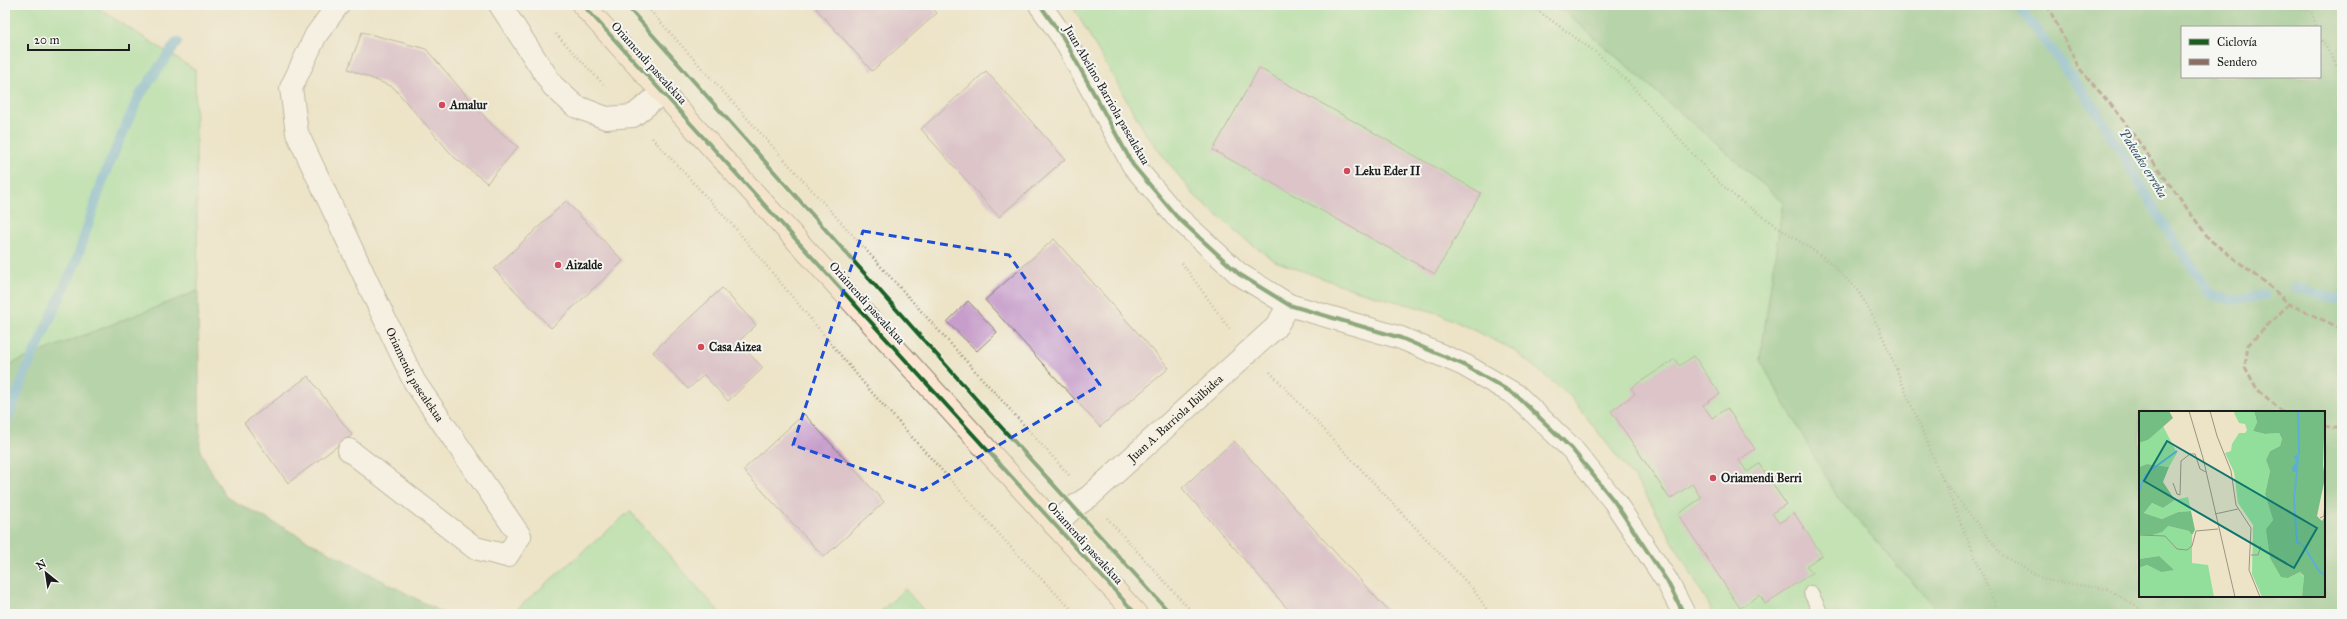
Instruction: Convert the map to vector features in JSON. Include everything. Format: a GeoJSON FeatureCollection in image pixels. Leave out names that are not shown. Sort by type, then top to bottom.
{"type":"FeatureCollection","features":[{"type":"Feature","properties":{"kind":"street","name":"Oriamendi pasealekua"},"geometry":{"type":"LineString","coordinates":[[338,5],[316,35],[291,88],[297,133],[414,381],[520,536],[506,556],[475,548],[350,450]]}},
{"type":"Feature","properties":{"kind":"street"},"geometry":{"type":"LineString","coordinates":[[500,5],[553,86],[575,106],[606,118],[633,116]]}},
{"type":"Feature","properties":{"kind":"street","name":"Oriamendi pasealekua"},"geometry":{"type":"LineString","coordinates":[[583,5],[1136,614]]}},
{"type":"Feature","properties":{"kind":"street","name":"Juan Abelino Barriola pasealekua"},"geometry":{"type":"LineString","coordinates":[[1040,5],[1064,39],[1133,165],[1176,216],[1239,274],[1289,305],[1401,338],[1464,365],[1516,395],[1572,449],[1614,500],[1668,581],[1684,614]]}},
{"type":"Feature","properties":{"kind":"street","name":"Oriamendi pasealekua"},"geometry":{"type":"LineString","coordinates":[[633,116],[662,93]]}},
{"type":"Feature","properties":{"kind":"street","name":"Juan A. Barriola Ibilbidea"},"geometry":{"type":"LineString","coordinates":[[1055,525],[1074,507],[1090,496],[1276,327],[1289,305]]}},
{"type":"Feature","properties":{"kind":"lane"},"geometry":{"type":"LineString","coordinates":[[1811,594],[1821,614]]}},
{"type":"Feature","properties":{"kind":"path"},"geometry":{"type":"LineString","coordinates":[[645,5],[1090,496],[1102,512],[1194,614]]}},
{"type":"Feature","properties":{"kind":"path"},"geometry":{"type":"LineString","coordinates":[[1530,5],[1598,54],[1630,84],[1716,180],[1739,200],[1830,262],[1858,292],[1879,328],[1998,614]]}},
{"type":"Feature","properties":{"kind":"path"},"geometry":{"type":"LineString","coordinates":[[2310,5],[2316,26]]}},
{"type":"Feature","properties":{"kind":"path"},"geometry":{"type":"LineString","coordinates":[[555,33],[736,229],[867,387],[1016,553],[1076,614]]}},
{"type":"Feature","properties":{"kind":"path"},"geometry":{"type":"LineString","coordinates":[[2321,39],[2342,75]]}},
{"type":"Feature","properties":{"kind":"path"},"geometry":{"type":"LineString","coordinates":[[1180,260],[1230,330],[1473,589],[1490,614]]}},
{"type":"Feature","properties":{"kind":"path"},"geometry":{"type":"LineString","coordinates":[[1940,476],[2002,555],[2045,580],[2108,589],[2148,614]]}},
{"type":"Feature","properties":{"kind":"highlighted area"},"geometry":{"type":"Polygon","coordinates":[[[863,231],[1009,255],[1100,385],[923,490],[793,445],[863,231]]]}},
{"type":"Feature","properties":{"kind":"green space"},"geometry":{"type":"Polygon","coordinates":[[[5,5],[93,5],[195,70],[198,291],[5,366],[5,5]]]}},
{"type":"Feature","properties":{"kind":"green space"},"geometry":{"type":"Polygon","coordinates":[[[1072,5],[1557,5],[1783,202],[1760,360],[1838,498],[1940,614],[1714,614],[1643,490],[1570,396],[1512,349],[1438,313],[1355,290],[1275,261],[1246,240],[1194,195],[1146,134],[1072,5]]]}},
{"type":"Feature","properties":{"kind":"green space"},"geometry":{"type":"Polygon","coordinates":[[[1557,5],[2342,5],[2342,614],[1940,614],[1838,498],[1760,360],[1783,202],[1557,5]]]}},
{"type":"Feature","properties":{"kind":"green space"},"geometry":{"type":"Polygon","coordinates":[[[198,291],[200,451],[226,497],[445,614],[5,614],[5,366],[198,291]]]}},
{"type":"Feature","properties":{"kind":"green space"},"geometry":{"type":"Polygon","coordinates":[[[630,511],[721,614],[511,614],[630,511]]]}},
{"type":"Feature","properties":{"kind":"green space"},"geometry":{"type":"Polygon","coordinates":[[[905,589],[927,614],[878,614],[905,589]]]}},
{"type":"Feature","properties":{"kind":"building"},"geometry":{"type":"Polygon","coordinates":[[[813,5],[930,5],[937,13],[872,71],[813,5]]]}},
{"type":"Feature","properties":{"kind":"building","name":"Amalur"},"geometry":{"type":"Polygon","coordinates":[[[362,32],[426,49],[491,124],[518,147],[487,183],[454,157],[393,87],[348,69],[362,32]]]}},
{"type":"Feature","properties":{"kind":"building","name":"Leku Eder II"},"geometry":{"type":"Polygon","coordinates":[[[1259,68],[1481,193],[1435,274],[1213,150],[1259,68]]]}},
{"type":"Feature","properties":{"kind":"building"},"geometry":{"type":"Polygon","coordinates":[[[986,71],[1065,159],[999,217],[921,129],[986,71]]]}},
{"type":"Feature","properties":{"kind":"building","name":"Aizalde"},"geometry":{"type":"Polygon","coordinates":[[[566,201],[623,261],[551,328],[494,269],[566,201]]]}},
{"type":"Feature","properties":{"kind":"building"},"geometry":{"type":"Polygon","coordinates":[[[1054,239],[1169,368],[1100,427],[985,300],[1054,239]]]}},
{"type":"Feature","properties":{"kind":"building","name":"Casa Aizea"},"geometry":{"type":"Polygon","coordinates":[[[722,288],[756,325],[738,342],[763,368],[728,401],[704,375],[688,389],[653,352],[722,288]]]}},
{"type":"Feature","properties":{"kind":"building"},"geometry":{"type":"Polygon","coordinates":[[[968,301],[997,332],[977,351],[947,322],[968,301]]]}},
{"type":"Feature","properties":{"kind":"building","name":"Oriamendi Berri"},"geometry":{"type":"Polygon","coordinates":[[[1694,356],[1720,394],[1703,405],[1712,418],[1727,408],[1755,449],[1739,460],[1747,472],[1759,464],[1786,504],[1772,513],[1779,523],[1794,513],[1822,555],[1806,566],[1812,573],[1765,604],[1760,595],[1740,608],[1678,514],[1701,498],[1692,484],[1670,499],[1611,411],[1635,394],[1631,388],[1675,359],[1679,366],[1694,356]]]}},
{"type":"Feature","properties":{"kind":"building"},"geometry":{"type":"Polygon","coordinates":[[[308,376],[352,435],[288,483],[244,423],[308,376]]]}},
{"type":"Feature","properties":{"kind":"building"},"geometry":{"type":"Polygon","coordinates":[[[804,414],[884,502],[824,557],[743,470],[804,414]]]}},
{"type":"Feature","properties":{"kind":"building"},"geometry":{"type":"Polygon","coordinates":[[[1234,441],[1391,614],[1292,614],[1182,488],[1234,441]]]}},
{"type":"Feature","properties":{"kind":"waterway","name":"Pakeako erreka"},"geometry":{"type":"LineString","coordinates":[[2018,5],[2096,110],[2165,226],[2211,295],[2231,300],[2264,296]]}},
{"type":"Feature","properties":{"kind":"waterway"},"geometry":{"type":"LineString","coordinates":[[5,426],[26,371],[76,262],[104,176],[139,96],[177,42]]}},
{"type":"Feature","properties":{"kind":"waterway","name":"Pakeako erreka"},"geometry":{"type":"LineString","coordinates":[[2295,288],[2342,300]]}},
{"type":"Feature","properties":{"kind":"marked path"},"geometry":{"type":"LineString","coordinates":[[2047,5],[2079,68],[2117,112],[2210,240],[2266,283],[2289,304],[2342,329]]}},
{"type":"Feature","properties":{"kind":"marked path"},"geometry":{"type":"LineString","coordinates":[[2282,411],[2257,389],[2245,367],[2248,345],[2289,304]]}},
{"type":"Feature","properties":{"kind":"marked path"},"geometry":{"type":"LineString","coordinates":[[2325,426],[2342,429]]}},
{"type":"Feature","properties":{"kind":"cycle path"},"geometry":{"type":"LineString","coordinates":[[583,5],[1136,614]]}},
{"type":"Feature","properties":{"kind":"cycle path"},"geometry":{"type":"LineString","coordinates":[[626,5],[992,417],[1171,614]]}},
{"type":"Feature","properties":{"kind":"cycle path"},"geometry":{"type":"LineString","coordinates":[[1040,5],[1064,39],[1133,165],[1176,216],[1239,274],[1289,305],[1401,338],[1464,365],[1516,395],[1572,449],[1614,501],[1667,581],[1684,614]]}},
{"type":"Feature","properties":{"kind":"place","name":"Amalur"},"geometry":{"type":"Point","coordinates":[442,105]}},
{"type":"Feature","properties":{"kind":"place","name":"Leku Eder II"},"geometry":{"type":"Point","coordinates":[1347,171]}},
{"type":"Feature","properties":{"kind":"place","name":"Aizalde"},"geometry":{"type":"Point","coordinates":[558,265]}},
{"type":"Feature","properties":{"kind":"place","name":"Casa Aizea"},"geometry":{"type":"Point","coordinates":[701,347]}},
{"type":"Feature","properties":{"kind":"place","name":"Oriamendi Berri"},"geometry":{"type":"Point","coordinates":[1713,478]}}]}
